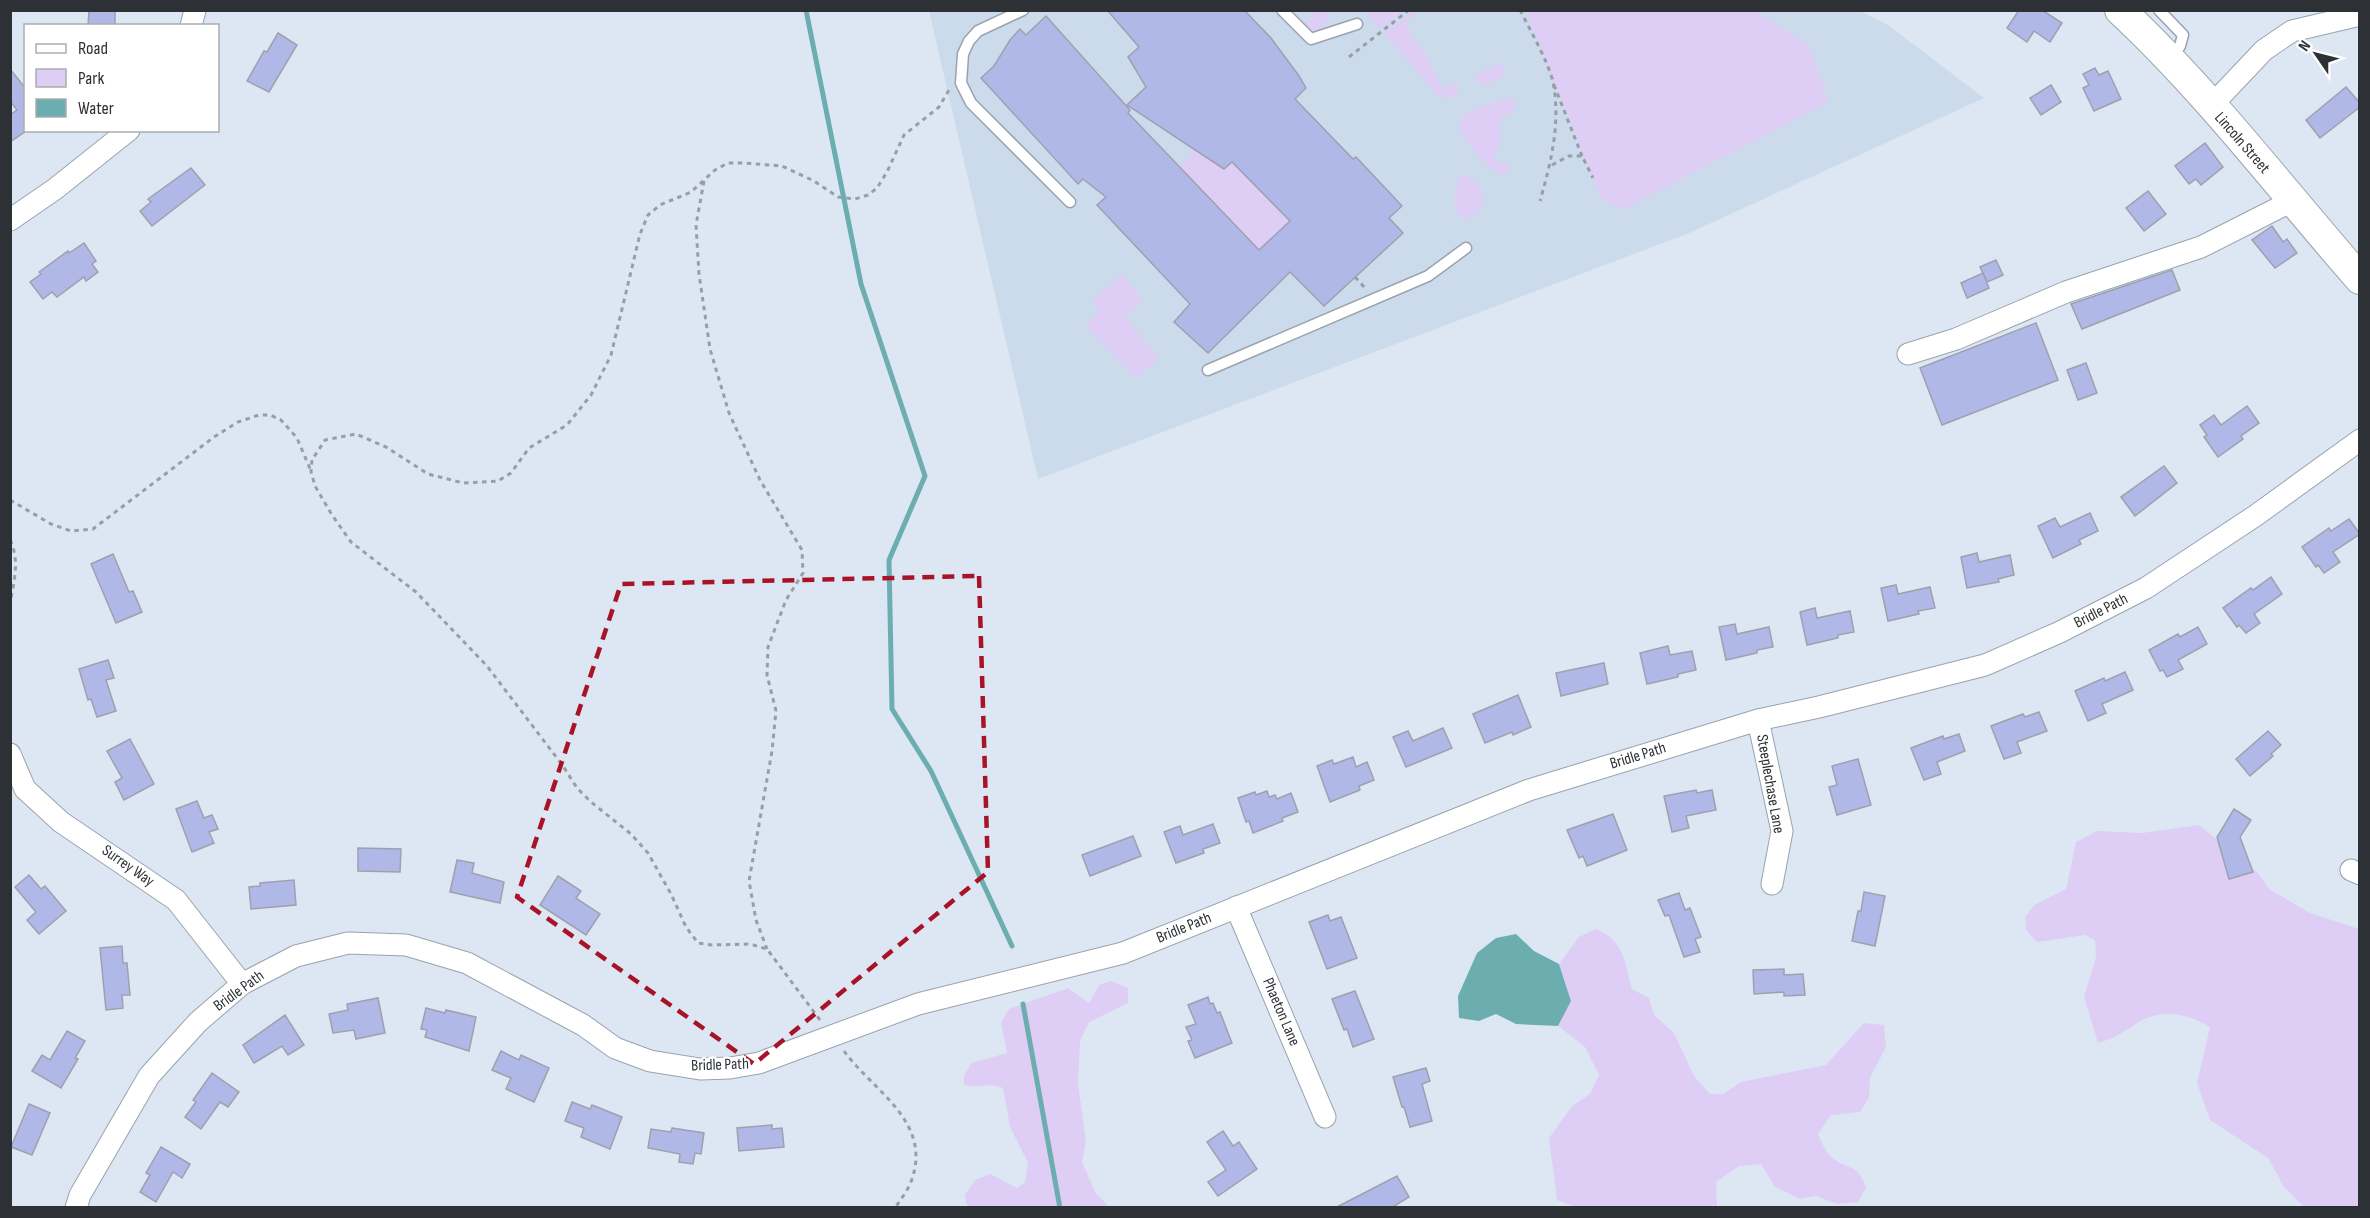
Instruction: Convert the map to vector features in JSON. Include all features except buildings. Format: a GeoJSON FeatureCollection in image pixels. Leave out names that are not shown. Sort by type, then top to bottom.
{"type":"FeatureCollection","features":[{"type":"Feature","properties":{"kind":"main road","name":"Lincoln Street"},"geometry":{"type":"LineString","coordinates":[[2120,10],[2211,106],[2360,279]]}},
{"type":"Feature","properties":{"kind":"street"},"geometry":{"type":"LineString","coordinates":[[2211,106],[2264,50],[2292,31],[2360,15]]}},
{"type":"Feature","properties":{"kind":"street"},"geometry":{"type":"LineString","coordinates":[[10,220],[55,189],[126,132]]}},
{"type":"Feature","properties":{"kind":"street"},"geometry":{"type":"LineString","coordinates":[[1908,354],[1956,339],[2066,292],[2201,247],[2292,201]]}},
{"type":"Feature","properties":{"kind":"street","name":"Bridle Path"},"geometry":{"type":"LineString","coordinates":[[76,1208],[80,1195],[149,1076],[198,1022],[242,984],[296,956],[348,944],[406,945],[467,963],[583,1025],[615,1048],[650,1061],[700,1069],[730,1068],[759,1063],[918,1004],[1123,953],[1529,790],[1758,720],[1985,665],[2060,632],[2146,588],[2255,516],[2360,440]]}},
{"type":"Feature","properties":{"kind":"street","name":"Steeplechase Lane"},"geometry":{"type":"LineString","coordinates":[[1758,720],[1782,831],[1772,884]]}},
{"type":"Feature","properties":{"kind":"street","name":"Surrey Way"},"geometry":{"type":"LineString","coordinates":[[10,754],[26,789],[61,822],[176,900],[242,984]]}},
{"type":"Feature","properties":{"kind":"street","name":"Phaeton Lane"},"geometry":{"type":"LineString","coordinates":[[1236,907],[1325,1116]]}},
{"type":"Feature","properties":{"kind":"lane"},"geometry":{"type":"LineString","coordinates":[[1023,10],[978,31],[963,54],[961,83],[971,103],[1070,202]]}},
{"type":"Feature","properties":{"kind":"lane"},"geometry":{"type":"LineString","coordinates":[[1282,10],[1311,39],[1357,24]]}},
{"type":"Feature","properties":{"kind":"lane"},"geometry":{"type":"LineString","coordinates":[[2159,10],[2183,35],[2180,46],[2168,59]]}},
{"type":"Feature","properties":{"kind":"lane"},"geometry":{"type":"LineString","coordinates":[[1208,370],[1428,276],[1466,248]]}},
{"type":"Feature","properties":{"kind":"path"},"geometry":{"type":"LineString","coordinates":[[1349,57],[1409,10]]}},
{"type":"Feature","properties":{"kind":"path"},"geometry":{"type":"LineString","coordinates":[[1520,10],[1593,178]]}},
{"type":"Feature","properties":{"kind":"path"},"geometry":{"type":"LineString","coordinates":[[312,475],[312,460],[326,440],[356,434],[386,447],[428,474],[463,483],[498,482],[511,473],[529,448],[567,425],[591,395],[611,355],[640,234],[648,214],[660,205],[691,192],[715,170],[728,164],[782,166],[814,181],[838,197],[855,200],[868,195],[877,188],[887,172],[904,135],[939,107],[961,74]]}},
{"type":"Feature","properties":{"kind":"path"},"geometry":{"type":"LineString","coordinates":[[1540,201],[1550,166],[1555,132],[1552,82]]}},
{"type":"Feature","properties":{"kind":"path"},"geometry":{"type":"LineString","coordinates":[[1550,166],[1569,156],[1582,156]]}},
{"type":"Feature","properties":{"kind":"path"},"geometry":{"type":"LineString","coordinates":[[704,181],[696,225],[699,274],[710,349],[729,413],[760,480],[802,550],[803,573],[786,600],[768,647],[767,675],[776,711],[772,751],[749,881],[756,920],[767,950],[865,1077],[882,1090],[902,1114],[912,1134],[915,1153],[912,1179],[896,1208]]}},
{"type":"Feature","properties":{"kind":"path"},"geometry":{"type":"LineString","coordinates":[[10,500],[51,524],[71,531],[93,529],[214,437],[238,422],[259,415],[270,415],[281,420],[297,438],[315,486],[351,542],[416,592],[487,666],[577,788],[631,834],[648,853],[686,927],[698,943],[750,944],[767,950]]}},
{"type":"Feature","properties":{"kind":"path"},"geometry":{"type":"LineString","coordinates":[[10,540],[14,548],[16,570],[10,603]]}},
{"type":"Feature","properties":{"kind":"highlighted area"},"geometry":{"type":"Polygon","coordinates":[[[979,576],[988,872],[754,1064],[517,897],[621,584],[979,576]]]}},
{"type":"Feature","properties":{"kind":"shaded area"},"geometry":{"type":"Polygon","coordinates":[[[929,11],[1860,11],[1888,25],[1984,98],[1687,234],[1038,479],[929,11]]]}},
{"type":"Feature","properties":{"kind":"green space"},"geometry":{"type":"Polygon","coordinates":[[[1414,10],[1416,14],[1405,24],[1428,59],[1442,88],[1453,83],[1458,85],[1458,94],[1453,97],[1444,98],[1436,94],[1384,33],[1414,10]]]}},
{"type":"Feature","properties":{"kind":"green space"},"geometry":{"type":"Polygon","coordinates":[[[1532,10],[1753,11],[1809,45],[1829,102],[1622,210],[1601,199],[1527,15],[1532,10]]]}},
{"type":"Feature","properties":{"kind":"green space"},"geometry":{"type":"Polygon","coordinates":[[[1311,11],[1329,11],[1328,20],[1320,31],[1313,31],[1305,27],[1306,22],[1315,15],[1311,11]]]}},
{"type":"Feature","properties":{"kind":"green space"},"geometry":{"type":"Polygon","coordinates":[[[1362,11],[1405,11],[1381,29],[1362,11]]]}},
{"type":"Feature","properties":{"kind":"green space"},"geometry":{"type":"Polygon","coordinates":[[[1502,63],[1505,71],[1501,78],[1484,85],[1478,84],[1476,76],[1478,73],[1502,63]]]}},
{"type":"Feature","properties":{"kind":"green space"},"geometry":{"type":"Polygon","coordinates":[[[1510,98],[1515,100],[1515,112],[1501,116],[1500,139],[1494,161],[1508,164],[1508,171],[1503,175],[1482,161],[1465,139],[1459,125],[1461,119],[1472,110],[1510,98]]]}},
{"type":"Feature","properties":{"kind":"green space"},"geometry":{"type":"Polygon","coordinates":[[[1195,150],[1224,169],[1232,162],[1290,221],[1259,250],[1179,166],[1195,150]]]}},
{"type":"Feature","properties":{"kind":"green space"},"geometry":{"type":"Polygon","coordinates":[[[1460,174],[1469,176],[1475,181],[1483,194],[1480,208],[1466,219],[1461,218],[1455,210],[1455,190],[1460,174]]]}},
{"type":"Feature","properties":{"kind":"green space"},"geometry":{"type":"Polygon","coordinates":[[[1122,274],[1143,300],[1125,317],[1159,358],[1136,378],[1085,325],[1097,313],[1093,300],[1122,274]]]}},
{"type":"Feature","properties":{"kind":"green space"},"geometry":{"type":"Polygon","coordinates":[[[2199,825],[2258,873],[2269,889],[2310,913],[2359,929],[2359,1207],[2304,1207],[2284,1187],[2268,1158],[2210,1120],[2197,1083],[2210,1027],[2184,1016],[2157,1015],[2098,1043],[2084,997],[2096,957],[2095,940],[2085,935],[2037,942],[2026,930],[2025,917],[2034,905],[2066,889],[2076,842],[2097,831],[2142,833],[2199,825]]]}},
{"type":"Feature","properties":{"kind":"green space"},"geometry":{"type":"Polygon","coordinates":[[[1595,929],[1612,938],[1617,945],[1625,961],[1632,989],[1649,998],[1654,1015],[1674,1033],[1694,1076],[1710,1094],[1723,1094],[1741,1082],[1826,1065],[1864,1023],[1884,1025],[1886,1047],[1870,1078],[1869,1098],[1860,1112],[1831,1115],[1818,1134],[1830,1156],[1860,1174],[1866,1188],[1858,1202],[1837,1204],[1816,1196],[1800,1199],[1775,1187],[1761,1164],[1739,1166],[1716,1182],[1717,1207],[1575,1207],[1557,1200],[1549,1138],[1572,1106],[1590,1094],[1599,1075],[1585,1047],[1558,1026],[1571,1000],[1559,964],[1579,937],[1595,929]]]}},
{"type":"Feature","properties":{"kind":"green space"},"geometry":{"type":"Polygon","coordinates":[[[1111,981],[1128,988],[1128,1003],[1089,1022],[1080,1041],[1078,1083],[1086,1142],[1082,1162],[1096,1194],[1110,1207],[970,1207],[966,1204],[965,1195],[975,1180],[990,1174],[1017,1188],[1025,1182],[1028,1163],[1010,1127],[1003,1088],[964,1084],[964,1076],[971,1063],[1007,1053],[1001,1022],[1009,1009],[1068,988],[1089,1003],[1099,985],[1111,981]]]}},
{"type":"Feature","properties":{"kind":"water"},"geometry":{"type":"Polygon","coordinates":[[[1516,934],[1534,951],[1559,964],[1571,1001],[1558,1026],[1516,1024],[1496,1014],[1479,1021],[1459,1018],[1458,996],[1477,953],[1496,938],[1516,934]]]}},
{"type":"Feature","properties":{"kind":"waterway"},"geometry":{"type":"LineString","coordinates":[[806,10],[861,284],[925,476],[889,560],[892,709],[931,771],[1012,946]]}},
{"type":"Feature","properties":{"kind":"waterway"},"geometry":{"type":"LineString","coordinates":[[1023,1004],[1060,1208]]}}]}
